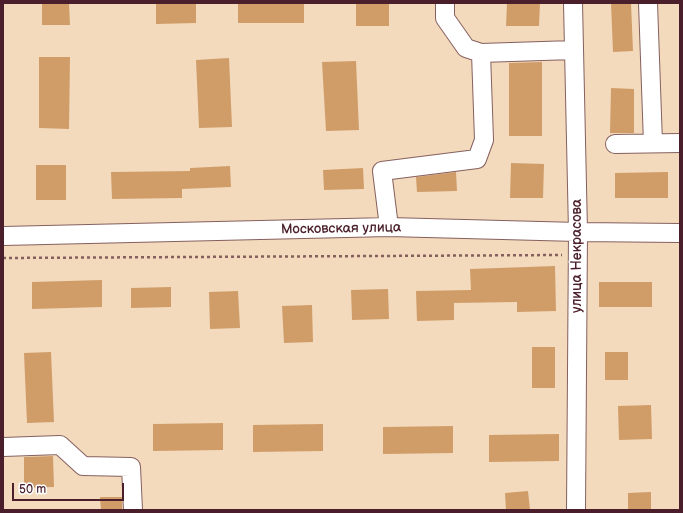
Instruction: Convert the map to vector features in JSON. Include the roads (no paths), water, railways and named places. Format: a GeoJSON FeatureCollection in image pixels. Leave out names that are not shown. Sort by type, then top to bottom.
{"type":"FeatureCollection","features":[{"type":"Feature","properties":{"kind":"street"},"geometry":{"type":"LineString","coordinates":[[445,3],[445,18],[466,48],[481,53],[574,50]]}},
{"type":"Feature","properties":{"kind":"street","name":"улица Некрасова"},"geometry":{"type":"LineString","coordinates":[[573,3],[578,232],[576,510]]}},
{"type":"Feature","properties":{"kind":"street"},"geometry":{"type":"LineString","coordinates":[[648,3],[653,143]]}},
{"type":"Feature","properties":{"kind":"street"},"geometry":{"type":"LineString","coordinates":[[389,227],[382,171],[477,160],[484,140],[481,53]]}},
{"type":"Feature","properties":{"kind":"street"},"geometry":{"type":"LineString","coordinates":[[615,144],[680,143]]}},
{"type":"Feature","properties":{"kind":"street","name":"Московская улица"},"geometry":{"type":"LineString","coordinates":[[3,236],[389,227],[680,233]]}},
{"type":"Feature","properties":{"kind":"street"},"geometry":{"type":"LineString","coordinates":[[3,447],[60,445],[83,466],[131,467],[133,510]]}}]}
